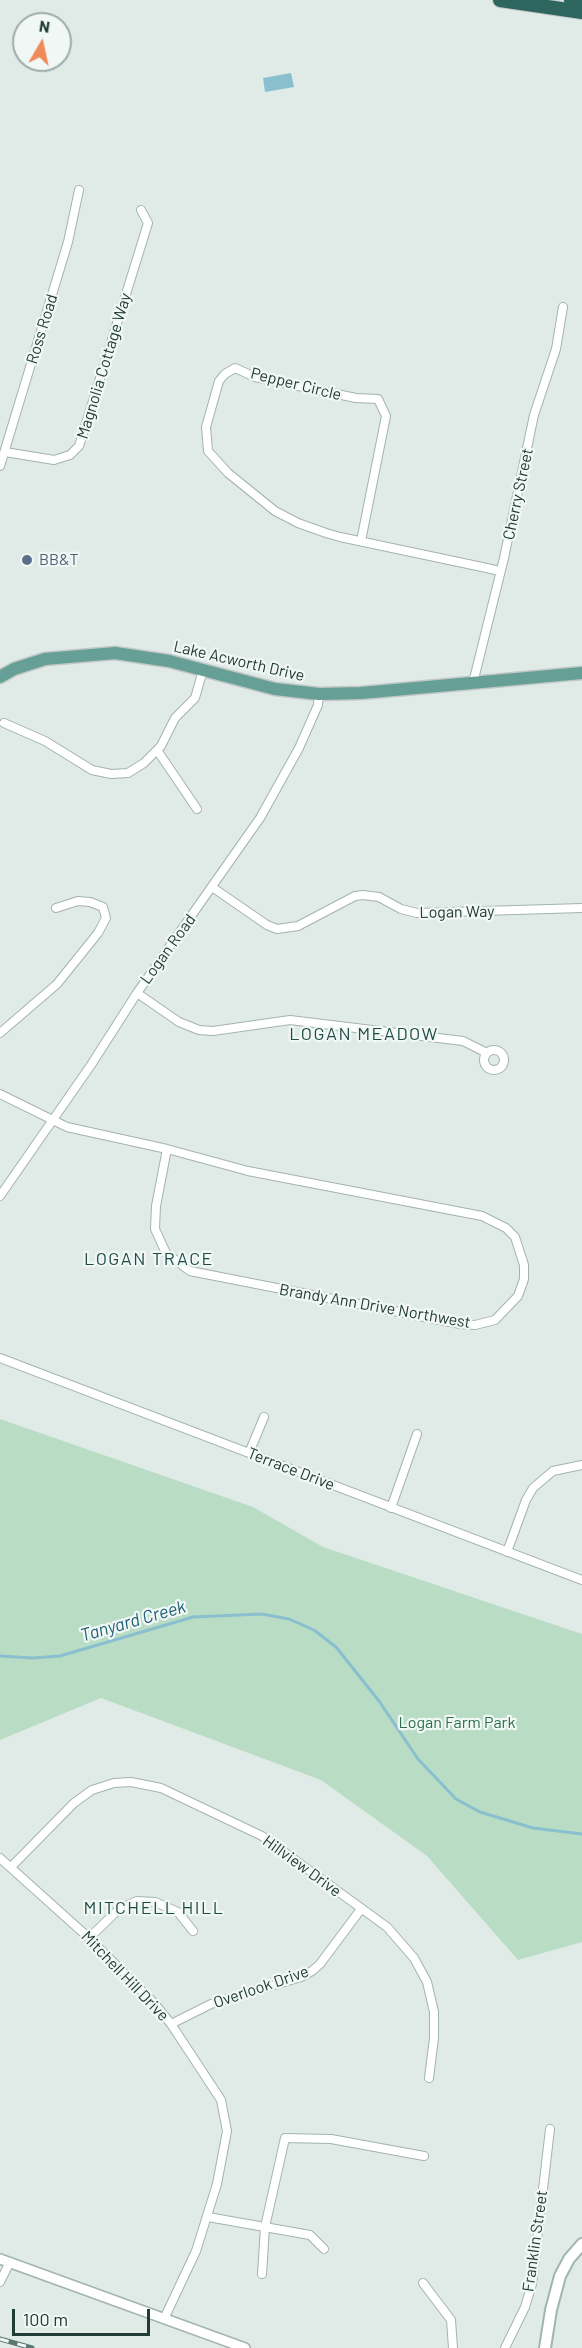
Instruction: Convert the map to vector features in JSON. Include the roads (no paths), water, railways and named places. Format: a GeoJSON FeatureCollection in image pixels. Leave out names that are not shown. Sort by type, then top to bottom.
{"type":"FeatureCollection","features":[{"type":"Feature","properties":{"kind":"highway"},"geometry":{"type":"LineString","coordinates":[[500,0],[582,12]]}},
{"type":"Feature","properties":{"kind":"highway"},"geometry":{"type":"LineString","coordinates":[[571,0],[582,2]]}},
{"type":"Feature","properties":{"kind":"main road","name":"Lake Acworth Drive"},"geometry":{"type":"LineString","coordinates":[[0,677],[14,669],[45,659],[79,654],[140,656],[275,689],[319,694],[582,673]]}},
{"type":"Feature","properties":{"kind":"main road"},"geometry":{"type":"LineString","coordinates":[[545,2348],[550,2310],[560,2276],[569,2259],[582,2244]]}},
{"type":"Feature","properties":{"kind":"street","name":"Ross Road"},"geometry":{"type":"LineString","coordinates":[[0,466],[68,242],[79,190]]}},
{"type":"Feature","properties":{"kind":"street","name":"Magnolia Cottage Way"},"geometry":{"type":"LineString","coordinates":[[4,452],[54,460],[70,455],[80,446],[148,223],[141,210]]}},
{"type":"Feature","properties":{"kind":"street","name":"Cherry Street"},"geometry":{"type":"LineString","coordinates":[[473,683],[534,415],[556,349],[563,307]]}},
{"type":"Feature","properties":{"kind":"street","name":"Pepper Circle"},"geometry":{"type":"LineString","coordinates":[[361,541],[386,416],[378,399],[356,398],[255,377],[235,368],[225,374],[219,381],[206,427],[206,443],[214,460],[258,498],[285,517],[313,529],[361,541],[500,572]]}},
{"type":"Feature","properties":{"kind":"street"},"geometry":{"type":"LineString","coordinates":[[4,723],[45,741],[92,770],[111,774],[137,768],[157,750],[175,718],[195,698],[203,670]]}},
{"type":"Feature","properties":{"kind":"street","name":"Logan Road"},"geometry":{"type":"LineString","coordinates":[[0,1196],[275,793],[299,748],[318,705],[319,694]]}},
{"type":"Feature","properties":{"kind":"street"},"geometry":{"type":"LineString","coordinates":[[157,750],[197,809]]}},
{"type":"Feature","properties":{"kind":"street","name":"Logan Way"},"geometry":{"type":"LineString","coordinates":[[212,887],[267,925],[277,929],[298,926],[355,896],[363,895],[379,897],[401,909],[417,914],[582,908]]}},
{"type":"Feature","properties":{"kind":"street"},"geometry":{"type":"LineString","coordinates":[[0,1033],[57,984],[92,940],[106,918],[104,907],[90,902],[78,901],[56,908]]}},
{"type":"Feature","properties":{"kind":"street"},"geometry":{"type":"LineString","coordinates":[[137,993],[178,1022],[200,1030],[213,1031],[290,1020],[462,1041],[487,1053]]}},
{"type":"Feature","properties":{"kind":"street","name":"Brandy Ann Drive Northwest"},"geometry":{"type":"LineString","coordinates":[[0,1094],[52,1121],[83,1131],[167,1149],[248,1171],[482,1216],[506,1228],[518,1243],[524,1265],[524,1279],[518,1296],[495,1320],[475,1325],[460,1324],[190,1271],[166,1253],[155,1229],[156,1206],[167,1149]]}},
{"type":"Feature","properties":{"kind":"street","name":"Terrace Drive"},"geometry":{"type":"LineString","coordinates":[[0,1358],[582,1580]]}},
{"type":"Feature","properties":{"kind":"street"},"geometry":{"type":"LineString","coordinates":[[249,1453],[264,1417]]}},
{"type":"Feature","properties":{"kind":"street"},"geometry":{"type":"LineString","coordinates":[[391,1508],[417,1434]]}},
{"type":"Feature","properties":{"kind":"street"},"geometry":{"type":"LineString","coordinates":[[507,1552],[526,1500],[533,1488],[553,1472],[582,1464]]}},
{"type":"Feature","properties":{"kind":"street","name":"Hillview Drive"},"geometry":{"type":"LineString","coordinates":[[12,1866],[74,1803],[92,1790],[114,1783],[147,1784],[262,1836],[401,1941],[414,1958],[427,1982],[434,2024],[429,2078]]}},
{"type":"Feature","properties":{"kind":"street","name":"Mitchell Hill Drive"},"geometry":{"type":"LineString","coordinates":[[0,1858],[12,1866],[89,1938],[171,2024],[217,2091],[226,2120],[225,2145],[208,2217],[196,2251],[164,2319]]}},
{"type":"Feature","properties":{"kind":"street"},"geometry":{"type":"LineString","coordinates":[[89,1938],[119,1909],[137,1901],[154,1902],[178,1912],[193,1931]]}},
{"type":"Feature","properties":{"kind":"street","name":"Overlook Drive"},"geometry":{"type":"LineString","coordinates":[[171,2024],[211,2004],[301,1977],[312,1971],[320,1964],[361,1909]]}},
{"type":"Feature","properties":{"kind":"street","name":"Franklin Street"},"geometry":{"type":"LineString","coordinates":[[505,2348],[525,2307],[532,2284],[550,2129]]}},
{"type":"Feature","properties":{"kind":"street"},"geometry":{"type":"LineString","coordinates":[[262,2274],[265,2227],[285,2138],[331,2139],[424,2156]]}},
{"type":"Feature","properties":{"kind":"street"},"geometry":{"type":"LineString","coordinates":[[208,2217],[310,2235],[324,2249]]}},
{"type":"Feature","properties":{"kind":"street"},"geometry":{"type":"LineString","coordinates":[[0,2282],[5,2260],[245,2348]]}},
{"type":"Feature","properties":{"kind":"street"},"geometry":{"type":"LineString","coordinates":[[423,2283],[451,2320],[453,2348]]}},
{"type":"Feature","properties":{"kind":"water"},"geometry":{"type":"Polygon","coordinates":[[[291,73],[294,87],[265,92],[263,78],[291,73]]]}},
{"type":"Feature","properties":{"kind":"waterway","name":"Tanyard Creek"},"geometry":{"type":"LineString","coordinates":[[0,1656],[33,1658],[60,1656],[193,1617],[262,1614],[289,1619],[314,1630],[336,1647],[379,1701],[418,1759],[456,1799],[480,1812],[533,1828],[582,1834]]}},
{"type":"Feature","properties":{"kind":"railway"},"geometry":{"type":"LineString","coordinates":[[0,2339],[32,2348]]}},
{"type":"Feature","properties":{"kind":"place","name":"BB&T"},"geometry":{"type":"Point","coordinates":[27,560]}},
{"type":"Feature","properties":{"kind":"district","name":"LOGAN MEADOW"},"geometry":{"type":"Point","coordinates":[364,1034]}},
{"type":"Feature","properties":{"kind":"district","name":"LOGAN TRACE"},"geometry":{"type":"Point","coordinates":[149,1259]}},
{"type":"Feature","properties":{"kind":"district","name":"MITCHELL HILL"},"geometry":{"type":"Point","coordinates":[154,1908]}},
{"type":"Feature","properties":{"kind":"park label","name":"Logan Farm Park"},"geometry":{"type":"Point","coordinates":[457,1723]}}]}
